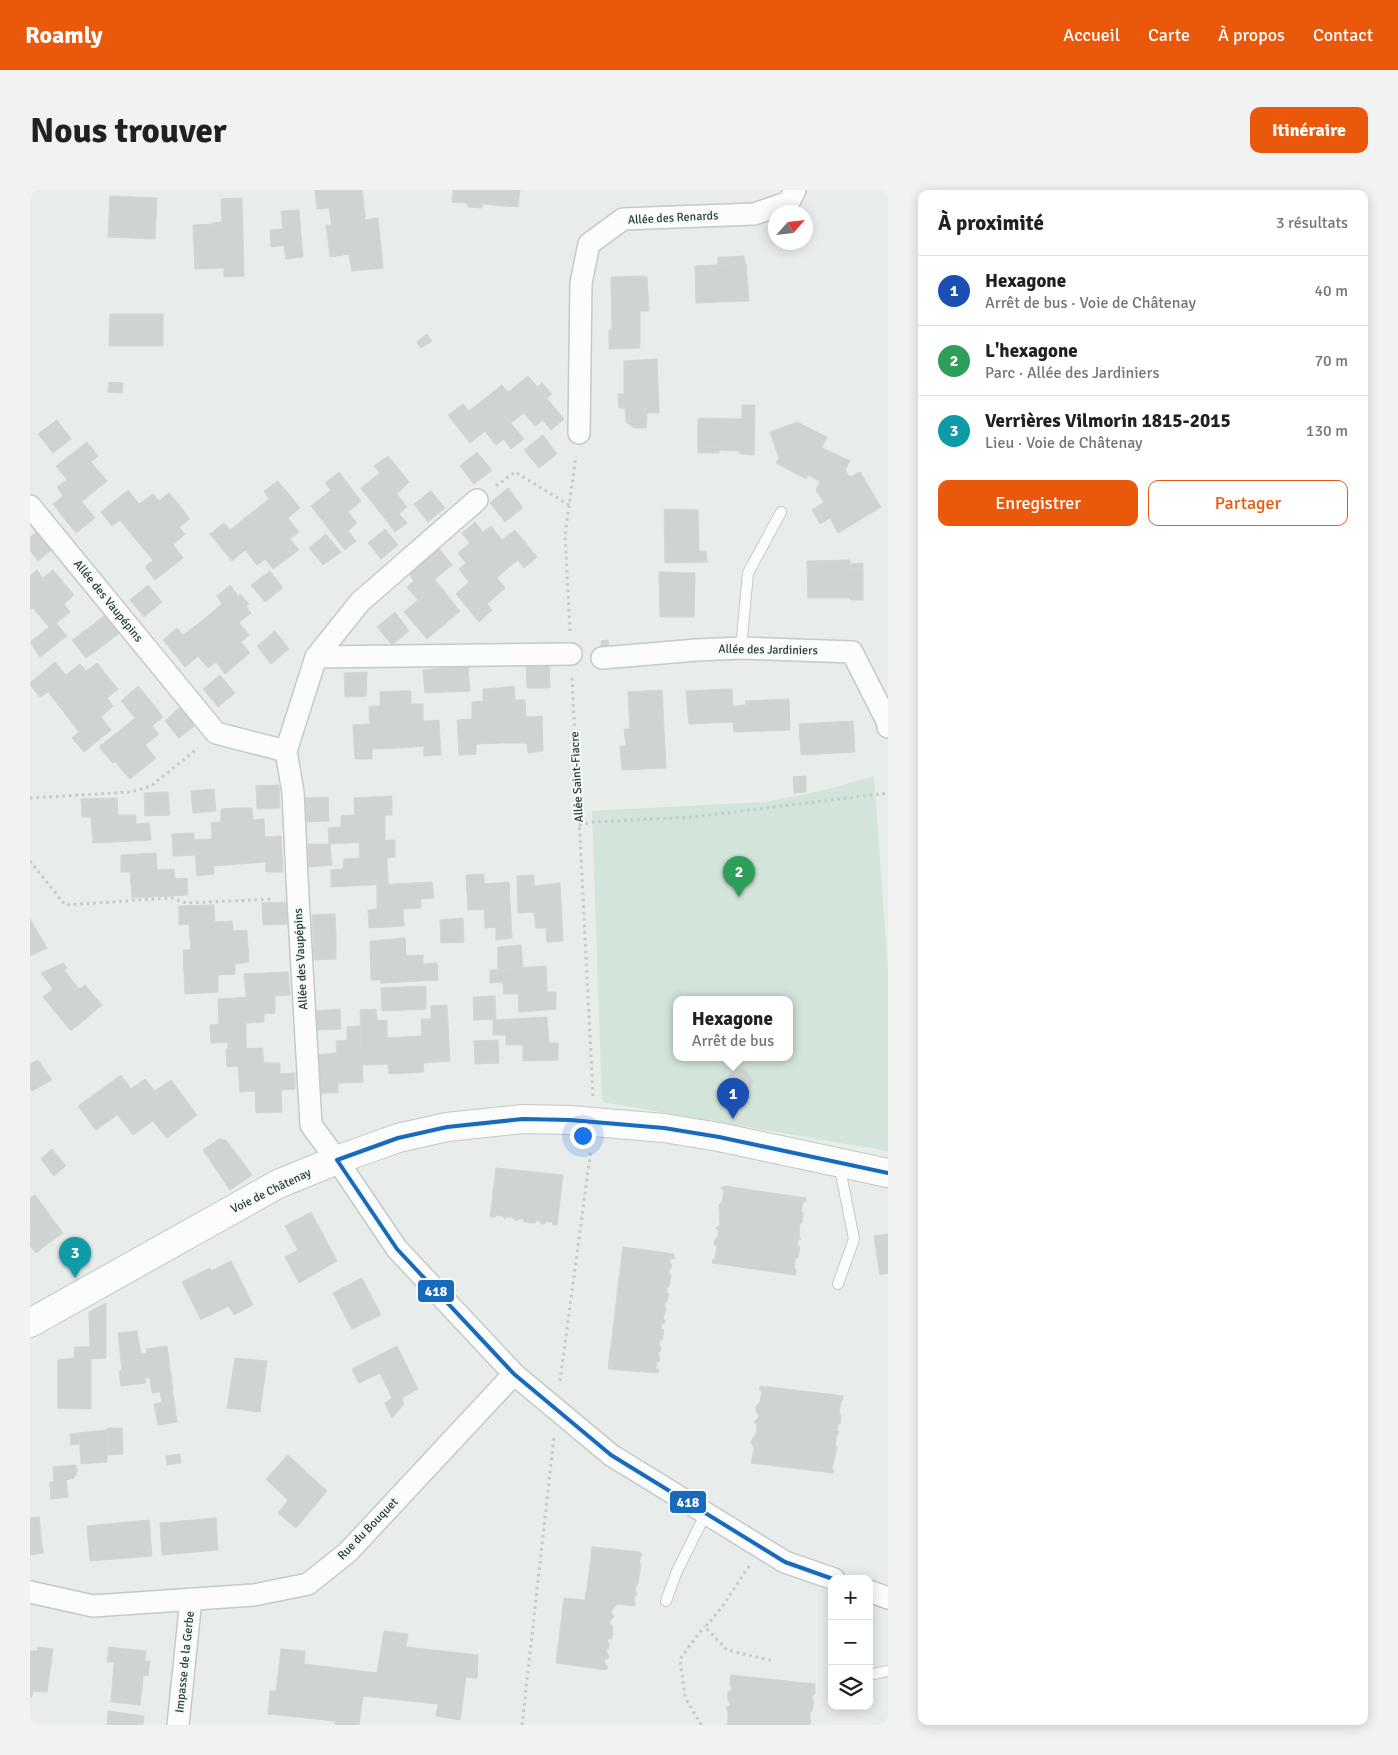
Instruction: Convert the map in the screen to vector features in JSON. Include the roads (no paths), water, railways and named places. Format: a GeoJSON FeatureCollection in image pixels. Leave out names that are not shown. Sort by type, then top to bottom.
{"type":"FeatureCollection","features":[{"type":"Feature","properties":{"kind":"street","name":"Allée des Renards"},"geometry":{"type":"LineString","coordinates":[[578,433],[581,283],[589,244],[623,219],[754,214],[789,202],[795,190]]}},
{"type":"Feature","properties":{"kind":"street","name":"Allée des Vaupépins"},"geometry":{"type":"LineString","coordinates":[[478,500],[360,602],[316,657],[286,751],[293,792],[311,1125],[397,1249],[514,1374],[611,1455],[785,1562],[828,1577]]}},
{"type":"Feature","properties":{"kind":"street","name":"Allée des Vaupépins"},"geometry":{"type":"LineString","coordinates":[[30,506],[216,734],[286,751]]}},
{"type":"Feature","properties":{"kind":"street","name":"Allée des Jardiniers"},"geometry":{"type":"LineString","coordinates":[[602,658],[741,648],[852,652],[887,720],[888,727]]}},
{"type":"Feature","properties":{"kind":"street"},"geometry":{"type":"LineString","coordinates":[[316,657],[571,654]]}},
{"type":"Feature","properties":{"kind":"street","name":"Voie de Châtenay"},"geometry":{"type":"LineString","coordinates":[[30,1323],[278,1184],[398,1138],[448,1128],[523,1119],[594,1122],[664,1128],[888,1173]]}},
{"type":"Feature","properties":{"kind":"street","name":"Rue du Bouquet"},"geometry":{"type":"LineString","coordinates":[[30,1592],[93,1606],[254,1595],[308,1584],[348,1552],[514,1374]]}},
{"type":"Feature","properties":{"kind":"street"},"geometry":{"type":"LineString","coordinates":[[873,1592],[888,1598]]}},
{"type":"Feature","properties":{"kind":"street","name":"Impasse de la Gerbe"},"geometry":{"type":"LineString","coordinates":[[178,1725],[192,1599]]}},
{"type":"Feature","properties":{"kind":"lane"},"geometry":{"type":"LineString","coordinates":[[741,648],[748,573],[781,512]]}},
{"type":"Feature","properties":{"kind":"lane"},"geometry":{"type":"LineString","coordinates":[[838,1284],[854,1239],[839,1163]]}},
{"type":"Feature","properties":{"kind":"lane"},"geometry":{"type":"LineString","coordinates":[[666,1601],[677,1572],[706,1513]]}},
{"type":"Feature","properties":{"kind":"lane"},"geometry":{"type":"LineString","coordinates":[[873,1674],[888,1671]]}},
{"type":"Feature","properties":{"kind":"place","name":"L'hexagone"},"geometry":{"type":"Point","coordinates":[739,897]}},
{"type":"Feature","properties":{"kind":"place","name":"Hexagone"},"geometry":{"type":"Point","coordinates":[733,1119]}},
{"type":"Feature","properties":{"kind":"place","name":"Verrières Vilmorin 1815-2015"},"geometry":{"type":"Point","coordinates":[75,1278]}}]}
